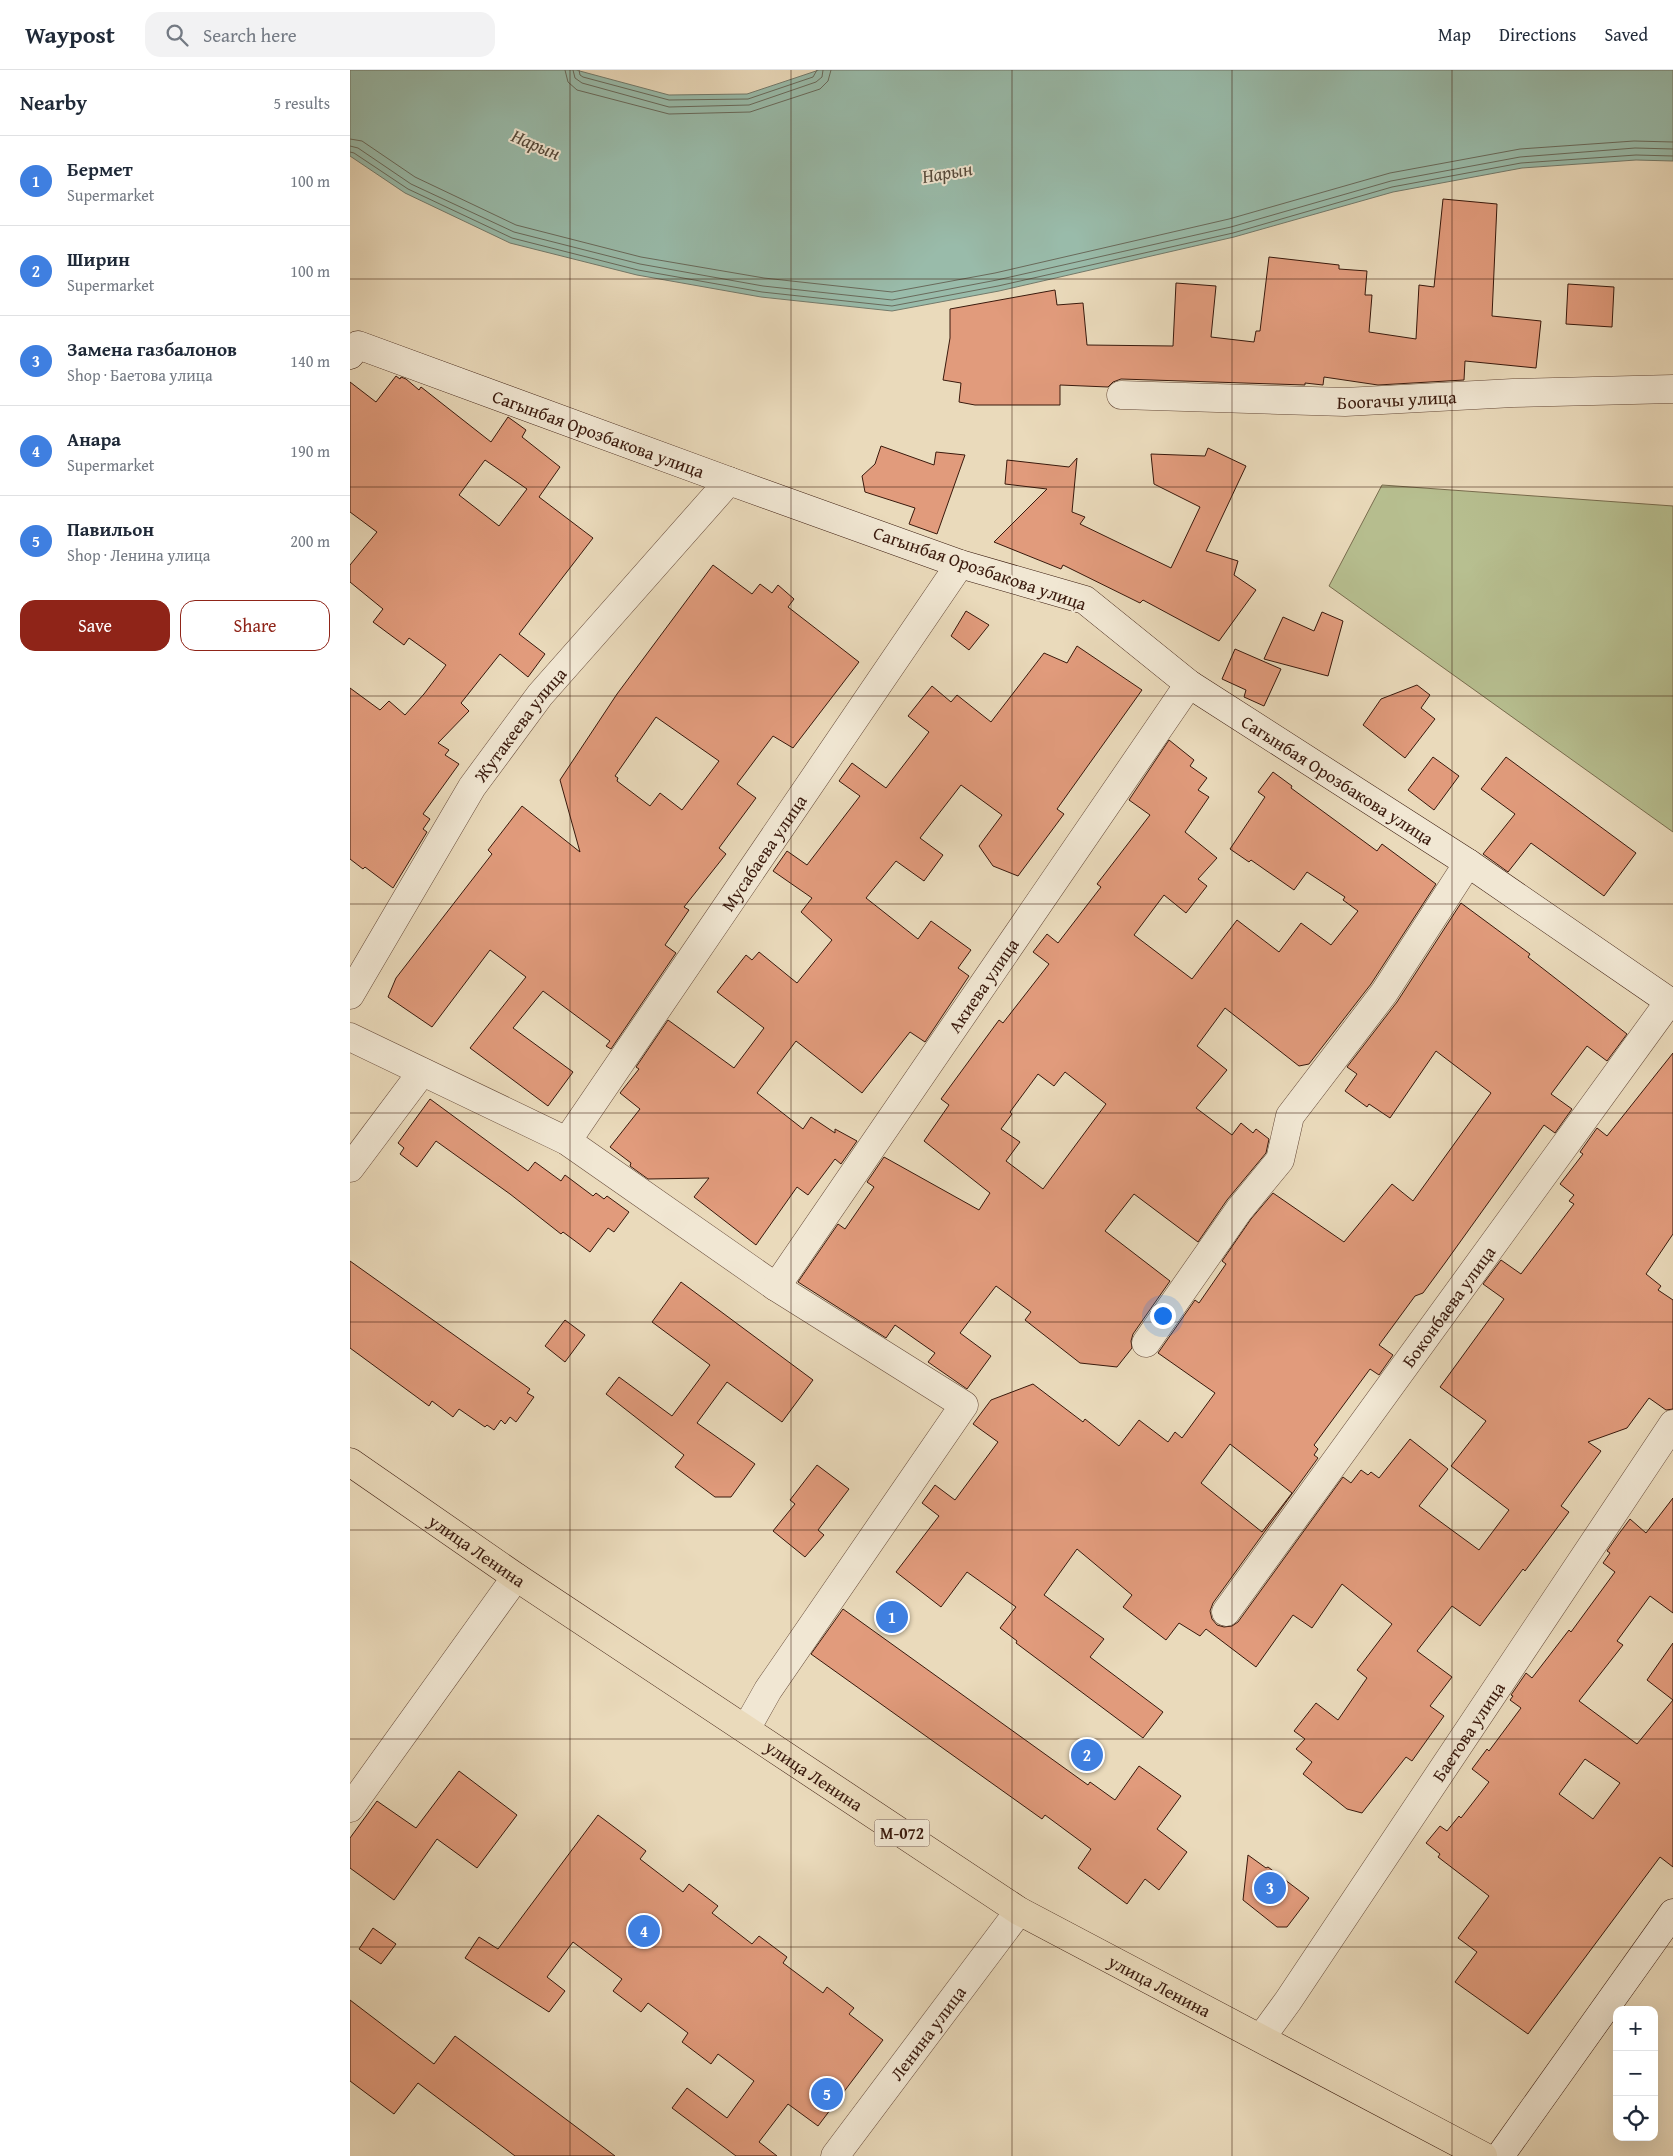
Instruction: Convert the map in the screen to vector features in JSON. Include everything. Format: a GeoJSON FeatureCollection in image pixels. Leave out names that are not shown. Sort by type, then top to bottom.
{"type":"FeatureCollection","features":[{"type":"Feature","properties":{"kind":"main road","name":"улица Ленина"},"geometry":{"type":"LineString","coordinates":[[350,1462],[516,1577],[1019,1911],[1483,2156]]}},
{"type":"Feature","properties":{"kind":"street","name":"Сагынбая Орозбакова улица"},"geometry":{"type":"LineString","coordinates":[[353,346],[960,564],[1085,600],[1189,684],[1468,863],[1671,1003]]}},
{"type":"Feature","properties":{"kind":"street","name":"Боогачы улица"},"geometry":{"type":"LineString","coordinates":[[1121,395],[1345,402],[1513,392],[1673,389]]}},
{"type":"Feature","properties":{"kind":"street","name":"Жутакеева улица"},"geometry":{"type":"LineString","coordinates":[[350,995],[472,787],[540,695],[728,481]]}},
{"type":"Feature","properties":{"kind":"street","name":"Мусабаева улица"},"geometry":{"type":"LineString","coordinates":[[567,1141],[960,564]]}},
{"type":"Feature","properties":{"kind":"street","name":"Акиева улица"},"geometry":{"type":"LineString","coordinates":[[776,1286],[1189,684]]}},
{"type":"Feature","properties":{"kind":"street"},"geometry":{"type":"LineString","coordinates":[[1146,1343],[1239,1210],[1280,1160],[1290,1116],[1384,993],[1468,863]]}},
{"type":"Feature","properties":{"kind":"street","name":"Боконбаева улица"},"geometry":{"type":"LineString","coordinates":[[1226,1612],[1671,1003]]}},
{"type":"Feature","properties":{"kind":"street"},"geometry":{"type":"LineString","coordinates":[[350,1037],[567,1141],[776,1286],[964,1405],[768,1690],[746,1729]]}},
{"type":"Feature","properties":{"kind":"street"},"geometry":{"type":"LineString","coordinates":[[350,1168],[422,1072]]}},
{"type":"Feature","properties":{"kind":"street","name":"Баетова улица"},"geometry":{"type":"LineString","coordinates":[[1261,2038],[1288,2001],[1673,1424]]}},
{"type":"Feature","properties":{"kind":"street"},"geometry":{"type":"LineString","coordinates":[[350,1808],[516,1577]]}},
{"type":"Feature","properties":{"kind":"street","name":"Ленина улица"},"geometry":{"type":"LineString","coordinates":[[835,2156],[1019,1911]]}},
{"type":"Feature","properties":{"kind":"street"},"geometry":{"type":"LineString","coordinates":[[1500,2156],[1673,1913]]}},
{"type":"Feature","properties":{"kind":"shaded area"},"geometry":{"type":"Polygon","coordinates":[[[1382,485],[1673,506],[1673,832],[1329,586],[1382,485]]]}},
{"type":"Feature","properties":{"kind":"water","name":"Нарын"},"geometry":{"type":"Polygon","coordinates":[[[350,70],[576,70],[669,95],[747,94],[819,70],[1673,70],[1673,161],[1636,160],[1522,168],[1393,192],[1234,237],[999,291],[892,311],[761,297],[637,275],[510,243],[405,193],[350,156],[350,70]]]}},
{"type":"Feature","properties":{"kind":"building"},"geometry":{"type":"Polygon","coordinates":[[[1443,199],[1497,204],[1492,316],[1541,321],[1536,368],[1465,361],[1464,380],[1378,385],[1324,377],[1323,385],[1121,379],[1113,382],[1108,387],[1060,385],[1060,405],[975,405],[959,402],[961,383],[943,380],[950,338],[950,309],[1055,290],[1057,305],[1083,303],[1087,345],[1173,346],[1176,283],[1216,286],[1211,337],[1254,342],[1256,331],[1260,331],[1269,257],[1339,265],[1339,269],[1367,271],[1365,295],[1372,295],[1369,332],[1416,339],[1419,285],[1434,287],[1443,199]]]}},
{"type":"Feature","properties":{"kind":"building"},"geometry":{"type":"Polygon","coordinates":[[[1568,284],[1614,287],[1612,327],[1566,324],[1568,284]]]}},
{"type":"Feature","properties":{"kind":"building"},"geometry":{"type":"Polygon","coordinates":[[[396,376],[400,379],[401,377],[406,379],[419,390],[421,387],[491,442],[508,417],[526,430],[522,437],[560,467],[539,497],[593,538],[519,634],[545,654],[528,677],[500,654],[461,703],[469,711],[438,743],[449,750],[445,755],[459,764],[423,814],[430,819],[423,829],[427,832],[393,888],[365,867],[363,869],[350,859],[350,688],[380,710],[389,701],[405,715],[446,665],[409,638],[404,645],[373,622],[383,609],[350,582],[350,565],[377,532],[350,512],[350,382],[376,402],[396,376]],[[485,460],[459,495],[499,526],[527,489],[485,460]]]}},
{"type":"Feature","properties":{"kind":"building"},"geometry":{"type":"Polygon","coordinates":[[[881,446],[934,465],[936,452],[965,455],[937,534],[909,524],[915,508],[865,492],[862,476],[875,464],[881,446]]]}},
{"type":"Feature","properties":{"kind":"building"},"geometry":{"type":"Polygon","coordinates":[[[1208,448],[1246,466],[1206,551],[1238,561],[1234,575],[1256,590],[1219,641],[1143,600],[1140,603],[1063,565],[1061,569],[994,542],[1047,489],[1005,484],[1007,460],[1069,467],[1077,458],[1072,512],[1085,517],[1080,524],[1171,568],[1200,507],[1154,484],[1151,454],[1205,456],[1208,448]]]}},
{"type":"Feature","properties":{"kind":"building"},"geometry":{"type":"Polygon","coordinates":[[[713,565],[752,594],[760,584],[772,593],[778,585],[794,599],[788,607],[859,662],[793,748],[773,736],[737,784],[756,798],[719,848],[726,854],[684,907],[689,910],[665,945],[676,953],[611,1049],[606,1046],[610,1041],[543,991],[513,1028],[573,1072],[548,1106],[470,1048],[526,977],[490,950],[432,1027],[388,997],[396,978],[492,854],[488,850],[522,806],[580,852],[560,780],[617,694],[713,565]],[[656,717],[615,776],[618,778],[617,781],[650,806],[660,793],[682,810],[719,761],[656,717]]]}},
{"type":"Feature","properties":{"kind":"building"},"geometry":{"type":"Polygon","coordinates":[[[966,611],[989,625],[969,650],[951,636],[966,611]]]}},
{"type":"Feature","properties":{"kind":"building"},"geometry":{"type":"Polygon","coordinates":[[[1322,612],[1343,621],[1328,676],[1264,659],[1283,617],[1314,631],[1322,612]]]}},
{"type":"Feature","properties":{"kind":"building"},"geometry":{"type":"Polygon","coordinates":[[[1077,646],[1142,690],[1057,809],[1064,814],[1018,876],[993,866],[979,846],[1002,815],[961,785],[920,838],[943,855],[924,881],[896,861],[866,898],[918,939],[931,921],[971,950],[958,968],[969,976],[925,1042],[910,1032],[862,1093],[796,1041],[757,1093],[803,1129],[811,1117],[835,1133],[835,1129],[857,1141],[841,1164],[835,1159],[808,1195],[797,1187],[756,1245],[694,1197],[709,1178],[648,1179],[630,1166],[631,1163],[610,1147],[640,1109],[620,1093],[639,1069],[636,1067],[668,1020],[734,1068],[764,1028],[717,992],[746,955],[752,960],[759,952],[797,983],[832,940],[801,912],[812,898],[773,871],[787,851],[807,865],[860,796],[839,781],[852,763],[886,788],[929,732],[908,716],[932,686],[951,702],[957,695],[991,722],[1044,653],[1067,663],[1077,646]]]}},
{"type":"Feature","properties":{"kind":"building"},"geometry":{"type":"Polygon","coordinates":[[[1235,649],[1281,669],[1264,706],[1244,697],[1246,690],[1222,679],[1235,649]]]}},
{"type":"Feature","properties":{"kind":"building"},"geometry":{"type":"Polygon","coordinates":[[[1417,685],[1430,695],[1421,708],[1435,719],[1405,758],[1363,725],[1381,699],[1417,685]]]}},
{"type":"Feature","properties":{"kind":"building"},"geometry":{"type":"Polygon","coordinates":[[[1169,740],[1194,760],[1190,766],[1207,778],[1198,790],[1209,797],[1185,832],[1217,858],[1198,879],[1207,886],[1186,913],[1164,895],[1134,935],[1192,979],[1237,920],[1279,952],[1301,923],[1331,945],[1358,911],[1343,900],[1345,897],[1307,872],[1294,890],[1251,860],[1249,862],[1230,849],[1265,797],[1258,792],[1273,772],[1292,786],[1291,788],[1377,851],[1382,844],[1436,884],[1371,984],[1309,1064],[1299,1066],[1225,1008],[1197,1046],[1227,1070],[1196,1108],[1232,1135],[1241,1123],[1253,1133],[1256,1129],[1269,1139],[1266,1153],[1227,1200],[1198,1242],[1134,1194],[1105,1231],[1170,1281],[1133,1334],[1132,1348],[1117,1367],[1080,1363],[1025,1320],[1031,1312],[996,1286],[960,1333],[991,1356],[967,1389],[928,1362],[935,1353],[895,1325],[886,1338],[798,1282],[838,1224],[845,1229],[874,1187],[867,1182],[884,1157],[979,1210],[990,1193],[924,1141],[949,1105],[941,1099],[999,1020],[1003,1023],[1049,964],[1033,952],[1047,934],[1058,943],[1101,887],[1097,884],[1150,815],[1129,800],[1169,740]],[[1065,1072],[1054,1086],[1038,1074],[1010,1112],[1012,1114],[1001,1129],[1020,1142],[1006,1161],[1043,1189],[1106,1104],[1065,1072]]]}},
{"type":"Feature","properties":{"kind":"building"},"geometry":{"type":"Polygon","coordinates":[[[1433,757],[1459,776],[1434,810],[1408,790],[1433,757]]]}},
{"type":"Feature","properties":{"kind":"building"},"geometry":{"type":"Polygon","coordinates":[[[1506,757],[1636,853],[1604,896],[1531,843],[1508,872],[1483,854],[1515,814],[1481,789],[1506,757]]]}},
{"type":"Feature","properties":{"kind":"building"},"geometry":{"type":"Polygon","coordinates":[[[1461,903],[1530,954],[1528,957],[1627,1034],[1607,1061],[1587,1046],[1551,1094],[1572,1109],[1555,1133],[1544,1125],[1423,1293],[1415,1296],[1379,1345],[1393,1355],[1379,1375],[1370,1369],[1314,1445],[1318,1449],[1314,1455],[1318,1458],[1213,1603],[1210,1611],[1212,1619],[1217,1625],[1224,1627],[1232,1626],[1238,1622],[1343,1477],[1351,1483],[1361,1470],[1368,1475],[1371,1472],[1379,1478],[1410,1439],[1448,1469],[1419,1506],[1479,1550],[1509,1510],[1451,1466],[1486,1421],[1440,1387],[1504,1299],[1483,1284],[1501,1260],[1521,1274],[1574,1204],[1569,1201],[1574,1195],[1560,1184],[1583,1154],[1580,1152],[1597,1128],[1607,1136],[1673,1053],[1673,1234],[1646,1274],[1661,1286],[1658,1290],[1673,1300],[1673,1409],[1666,1410],[1649,1398],[1627,1428],[1588,1442],[1601,1451],[1561,1506],[1569,1512],[1525,1571],[1523,1569],[1480,1626],[1452,1606],[1417,1651],[1452,1677],[1430,1706],[1444,1716],[1412,1761],[1406,1757],[1362,1813],[1347,1809],[1303,1774],[1312,1762],[1296,1749],[1305,1739],[1294,1731],[1316,1703],[1338,1720],[1367,1678],[1357,1670],[1392,1624],[1342,1584],[1312,1628],[1293,1615],[1256,1667],[1206,1629],[1200,1636],[1179,1623],[1166,1640],[1123,1607],[1132,1595],[1077,1549],[1044,1595],[1104,1639],[1090,1657],[1163,1712],[1143,1738],[1016,1643],[1017,1641],[1000,1628],[1016,1607],[967,1572],[941,1607],[896,1572],[939,1516],[922,1503],[935,1485],[955,1500],[998,1442],[973,1424],[991,1400],[1033,1384],[1083,1422],[1085,1419],[1119,1446],[1139,1420],[1168,1442],[1175,1432],[1182,1438],[1215,1393],[1158,1353],[1195,1300],[1199,1303],[1226,1264],[1222,1261],[1251,1219],[1273,1193],[1344,1242],[1392,1184],[1413,1201],[1491,1093],[1436,1051],[1390,1118],[1369,1104],[1367,1107],[1345,1091],[1357,1074],[1347,1067],[1397,1002],[1461,903]],[[1230,1444],[1201,1483],[1262,1532],[1292,1493],[1230,1444]]]}},
{"type":"Feature","properties":{"kind":"building"},"geometry":{"type":"Polygon","coordinates":[[[430,1099],[528,1171],[535,1162],[561,1181],[565,1175],[593,1196],[596,1193],[604,1199],[607,1196],[629,1212],[614,1232],[608,1228],[590,1252],[563,1232],[561,1234],[510,1194],[436,1141],[417,1167],[400,1154],[404,1148],[398,1143],[430,1099]]]}},
{"type":"Feature","properties":{"kind":"building"},"geometry":{"type":"Polygon","coordinates":[[[350,1261],[530,1389],[527,1393],[534,1397],[516,1422],[510,1417],[505,1424],[501,1420],[494,1430],[487,1425],[485,1427],[459,1409],[453,1417],[432,1401],[429,1406],[350,1348],[350,1261]]]}},
{"type":"Feature","properties":{"kind":"building"},"geometry":{"type":"Polygon","coordinates":[[[681,1282],[813,1380],[782,1422],[727,1382],[697,1423],[755,1464],[731,1497],[715,1497],[675,1467],[684,1455],[606,1394],[619,1377],[672,1416],[710,1365],[652,1322],[681,1282]]]}},
{"type":"Feature","properties":{"kind":"building"},"geometry":{"type":"Polygon","coordinates":[[[565,1320],[585,1335],[565,1362],[545,1346],[565,1320]]]}},
{"type":"Feature","properties":{"kind":"building"},"geometry":{"type":"Polygon","coordinates":[[[817,1465],[849,1489],[818,1530],[824,1535],[805,1557],[773,1531],[795,1504],[790,1500],[817,1465]]]}},
{"type":"Feature","properties":{"kind":"building"},"geometry":{"type":"Polygon","coordinates":[[[1673,1498],[1673,1613],[1650,1596],[1617,1641],[1623,1645],[1579,1701],[1637,1744],[1673,1700],[1673,1867],[1660,1857],[1528,2034],[1455,1982],[1477,1952],[1458,1938],[1489,1896],[1438,1857],[1440,1854],[1426,1843],[1440,1826],[1447,1831],[1459,1816],[1461,1818],[1489,1782],[1472,1769],[1487,1749],[1489,1751],[1521,1708],[1510,1700],[1513,1696],[1511,1695],[1526,1673],[1532,1678],[1569,1630],[1571,1632],[1615,1572],[1603,1563],[1610,1553],[1607,1551],[1618,1535],[1630,1519],[1646,1533],[1673,1498]],[[1585,1759],[1559,1794],[1593,1819],[1620,1783],[1585,1759]]]}},
{"type":"Feature","properties":{"kind":"building"},"geometry":{"type":"Polygon","coordinates":[[[843,1609],[1088,1785],[1090,1782],[1115,1800],[1139,1766],[1181,1796],[1157,1829],[1187,1852],[1159,1890],[1145,1879],[1127,1904],[1078,1868],[1091,1849],[1045,1815],[1042,1819],[811,1654],[843,1609]]]}},
{"type":"Feature","properties":{"kind":"building"},"geometry":{"type":"Polygon","coordinates":[[[1673,1643],[1673,1700],[1647,1680],[1673,1643]]]}},
{"type":"Feature","properties":{"kind":"building"},"geometry":{"type":"Polygon","coordinates":[[[459,1771],[517,1815],[477,1868],[437,1839],[394,1900],[350,1868],[350,1838],[377,1801],[416,1828],[459,1771]]]}},
{"type":"Feature","properties":{"kind":"building"},"geometry":{"type":"Polygon","coordinates":[[[598,1815],[646,1851],[640,1859],[683,1892],[689,1884],[718,1906],[712,1913],[752,1944],[759,1936],[787,1957],[783,1963],[823,1993],[827,1987],[854,2008],[849,2014],[883,2040],[818,2126],[788,2104],[759,2142],[777,2156],[736,2156],[672,2108],[687,2088],[727,2118],[754,2081],[718,2054],[711,2064],[682,2042],[688,2033],[648,2003],[641,2012],[613,1991],[622,1979],[573,1942],[547,1977],[565,1991],[549,2012],[465,1958],[479,1937],[498,1949],[598,1815]]]}},
{"type":"Feature","properties":{"kind":"building"},"geometry":{"type":"Polygon","coordinates":[[[1248,1855],[1266,1868],[1268,1867],[1309,1898],[1287,1927],[1277,1927],[1243,1900],[1248,1855]]]}},
{"type":"Feature","properties":{"kind":"building"},"geometry":{"type":"Polygon","coordinates":[[[373,1928],[396,1944],[381,1964],[359,1949],[373,1928]]]}},
{"type":"Feature","properties":{"kind":"building"},"geometry":{"type":"Polygon","coordinates":[[[350,2000],[434,2064],[455,2036],[615,2156],[515,2156],[418,2083],[394,2114],[350,2081],[350,2000]]]}},
{"type":"Feature","properties":{"kind":"place","name":"Бермет"},"geometry":{"type":"Point","coordinates":[892,1617]}},
{"type":"Feature","properties":{"kind":"place","name":"Ширин"},"geometry":{"type":"Point","coordinates":[1087,1755]}},
{"type":"Feature","properties":{"kind":"place","name":"Замена газбалонов"},"geometry":{"type":"Point","coordinates":[1270,1888]}},
{"type":"Feature","properties":{"kind":"place","name":"Анара"},"geometry":{"type":"Point","coordinates":[644,1931]}},
{"type":"Feature","properties":{"kind":"place","name":"Павильон"},"geometry":{"type":"Point","coordinates":[827,2094]}}]}
